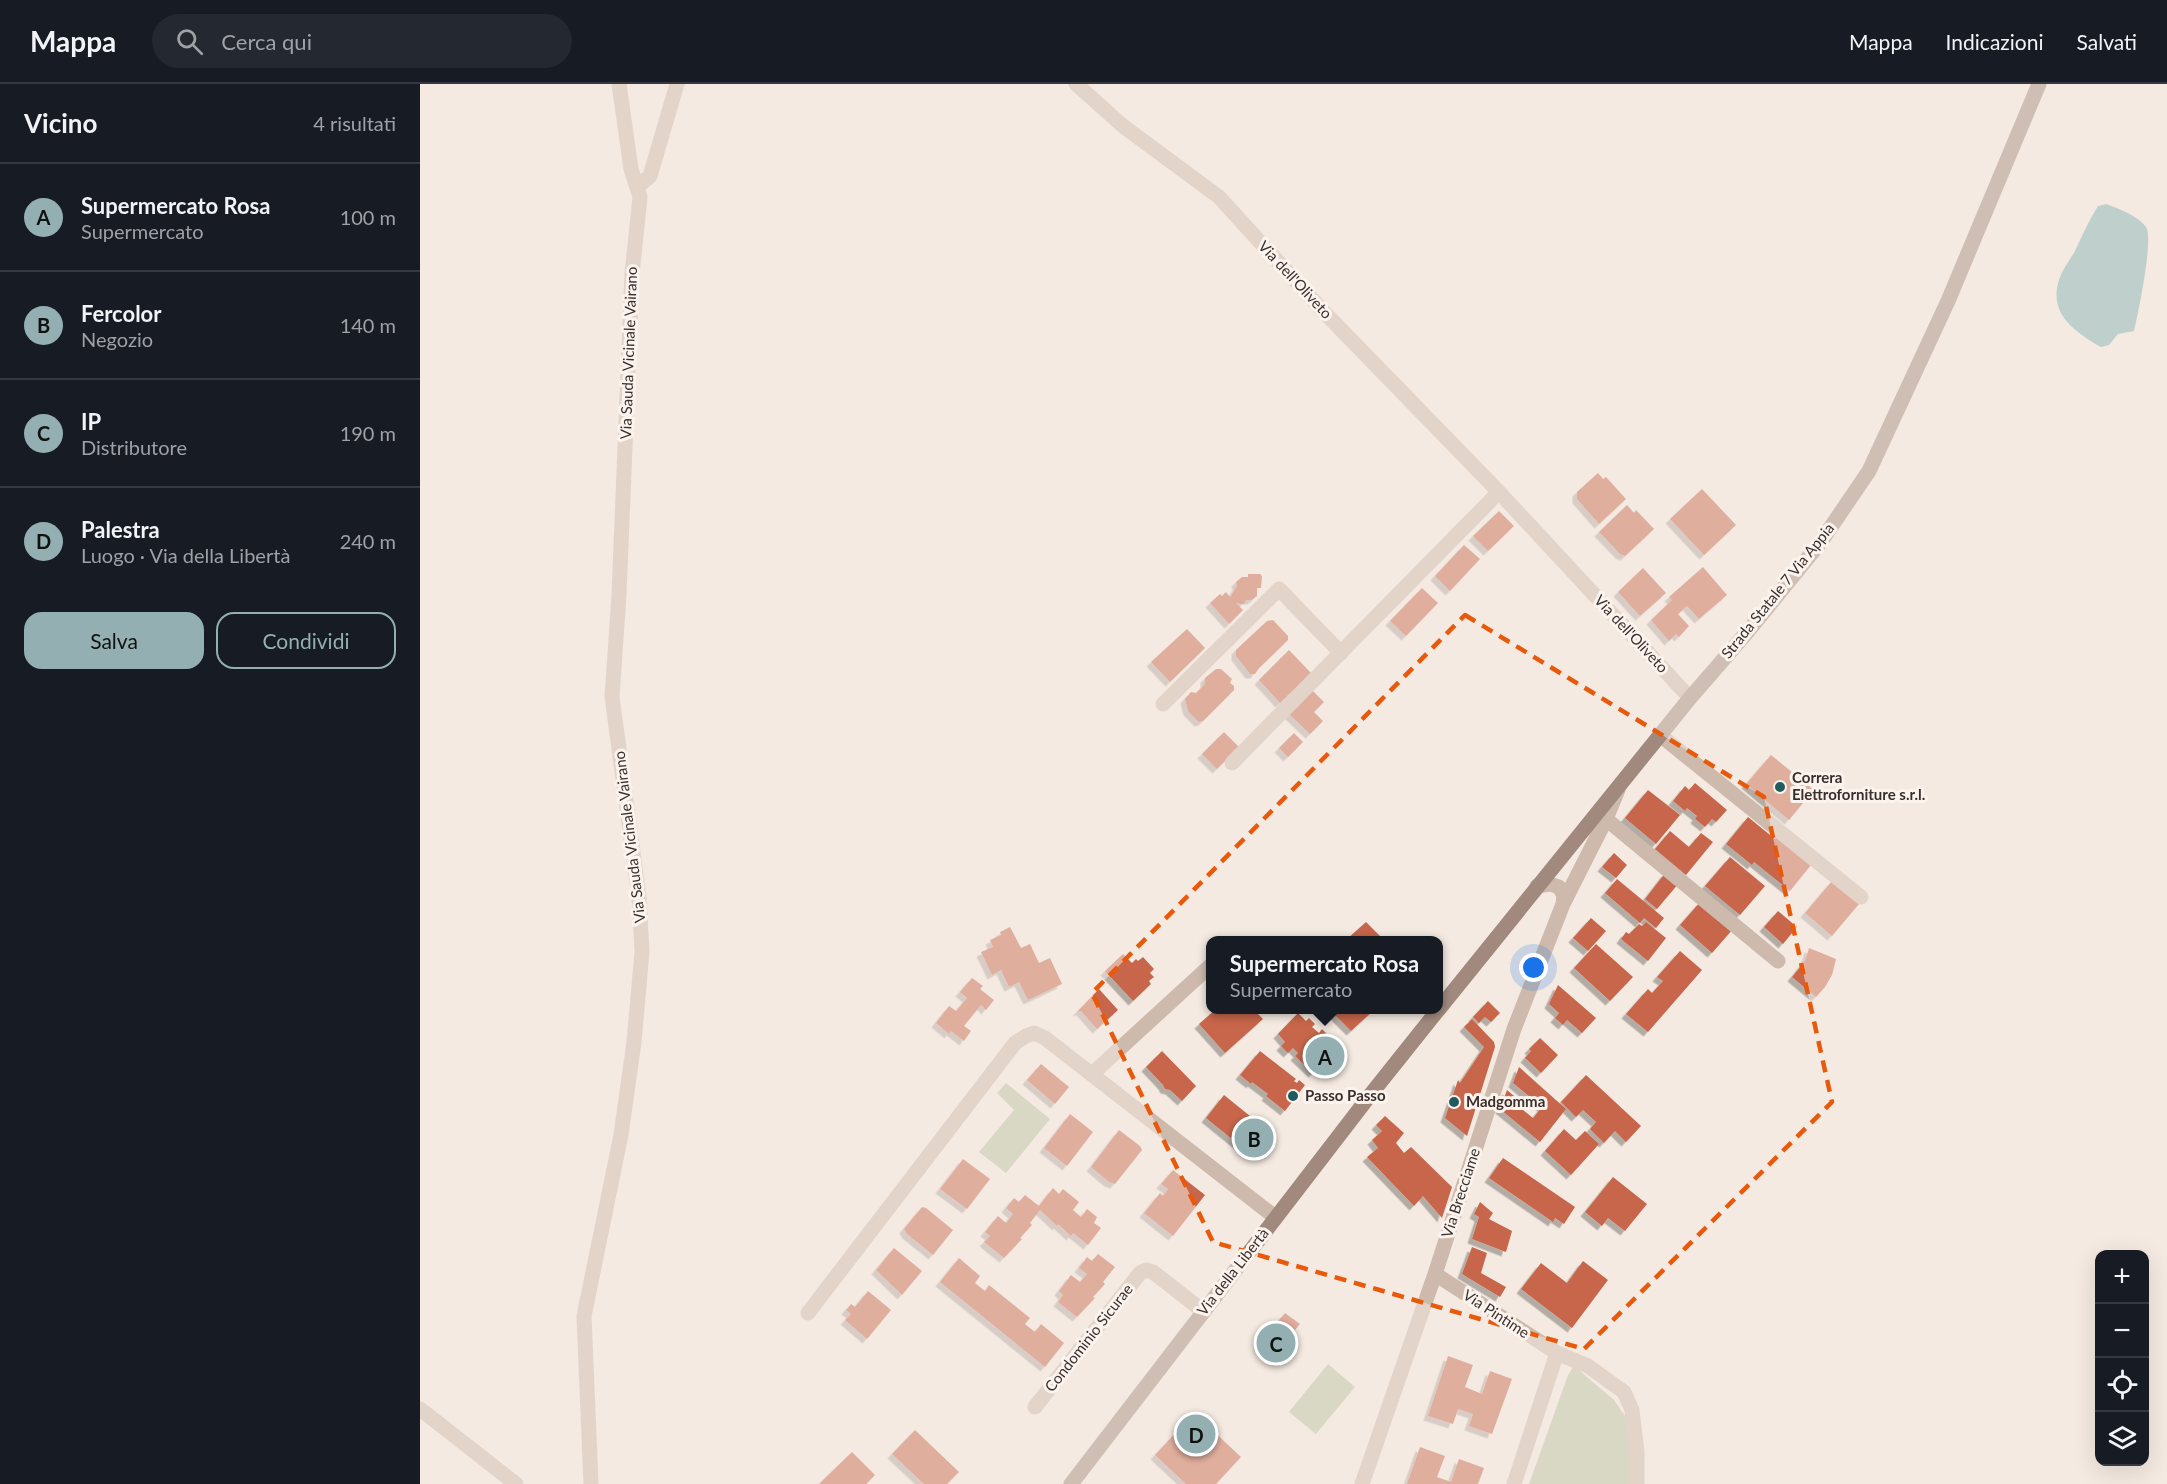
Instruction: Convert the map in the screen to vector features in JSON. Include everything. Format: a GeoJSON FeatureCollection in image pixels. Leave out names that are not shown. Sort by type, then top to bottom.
{"type":"FeatureCollection","features":[{"type":"Feature","properties":{"kind":"main road","name":"Strada Statale 7 Via Appia"},"geometry":{"type":"LineString","coordinates":[[1443,1004],[1690,698],[1820,543],[1869,471],[1948,301],[2039,84]]}},
{"type":"Feature","properties":{"kind":"main road","name":"Strada Statale 7 Via Appia"},"geometry":{"type":"LineString","coordinates":[[1275,1217],[1435,1014]]}},
{"type":"Feature","properties":{"kind":"main road","name":"Via della Libertà"},"geometry":{"type":"LineString","coordinates":[[1071,1484],[1275,1217]]}},
{"type":"Feature","properties":{"kind":"street","name":"Via Sauda Vicinale Vairano"},"geometry":{"type":"LineString","coordinates":[[591,1484],[584,1316],[621,1135],[634,1042],[642,952],[639,897],[612,697],[620,583],[632,274],[640,197],[631,169],[619,84]]}},
{"type":"Feature","properties":{"kind":"street"},"geometry":{"type":"LineString","coordinates":[[637,187],[650,176],[677,84]]}},
{"type":"Feature","properties":{"kind":"street","name":"Via dell'Oliveto"},"geometry":{"type":"LineString","coordinates":[[1076,84],[1123,126],[1219,198],[1323,311],[1499,492],[1690,698]]}},
{"type":"Feature","properties":{"kind":"street"},"geometry":{"type":"LineString","coordinates":[[1232,763],[1499,492]]}},
{"type":"Feature","properties":{"kind":"street"},"geometry":{"type":"LineString","coordinates":[[1163,704],[1279,589],[1341,653]]}},
{"type":"Feature","properties":{"kind":"street"},"geometry":{"type":"LineString","coordinates":[[1660,735],[1861,897]]}},
{"type":"Feature","properties":{"kind":"street","name":"Via Brecciame"},"geometry":{"type":"LineString","coordinates":[[1362,1484],[1435,1274],[1514,1029],[1563,904],[1606,819],[1619,787]]}},
{"type":"Feature","properties":{"kind":"street"},"geometry":{"type":"LineString","coordinates":[[1606,819],[1778,961]]}},
{"type":"Feature","properties":{"kind":"street"},"geometry":{"type":"LineString","coordinates":[[1537,886],[1550,884],[1559,887],[1564,895],[1563,904]]}},
{"type":"Feature","properties":{"kind":"street"},"geometry":{"type":"LineString","coordinates":[[1092,1074],[1206,970]]}},
{"type":"Feature","properties":{"kind":"street","name":"Via della Libertà"},"geometry":{"type":"LineString","coordinates":[[808,1313],[1015,1043],[1034,1033],[1045,1038],[1275,1217]]}},
{"type":"Feature","properties":{"kind":"street","name":"Condominio Sicurae"},"geometry":{"type":"LineString","coordinates":[[1035,1407],[1140,1273],[1146,1270],[1153,1272],[1203,1311]]}},
{"type":"Feature","properties":{"kind":"street","name":"Via Pintime"},"geometry":{"type":"LineString","coordinates":[[1435,1274],[1557,1353],[1588,1366],[1624,1392],[1632,1410],[1637,1452],[1637,1484]]}},
{"type":"Feature","properties":{"kind":"street"},"geometry":{"type":"LineString","coordinates":[[1514,1484],[1557,1353]]}},
{"type":"Feature","properties":{"kind":"street"},"geometry":{"type":"LineString","coordinates":[[420,1409],[516,1484]]}},
{"type":"Feature","properties":{"kind":"highlighted area"},"geometry":{"type":"Polygon","coordinates":[[[1465,615],[1764,797],[1832,1102],[1584,1349],[1213,1242],[1092,993],[1465,615]]]}},
{"type":"Feature","properties":{"kind":"green space"},"geometry":{"type":"Polygon","coordinates":[[[1006,1083],[1050,1119],[1006,1173],[979,1152],[1014,1110],[997,1093],[1006,1083]]]}},
{"type":"Feature","properties":{"kind":"green space"},"geometry":{"type":"Polygon","coordinates":[[[1328,1364],[1355,1387],[1316,1434],[1289,1412],[1328,1364]]]}},
{"type":"Feature","properties":{"kind":"green space"},"geometry":{"type":"Polygon","coordinates":[[[1574,1366],[1614,1400],[1629,1422],[1631,1484],[1529,1484],[1568,1375],[1574,1366]]]}},
{"type":"Feature","properties":{"kind":"water"},"geometry":{"type":"Polygon","coordinates":[[[2106,204],[2128,213],[2146,227],[2148,246],[2134,331],[2118,334],[2109,345],[2101,347],[2066,321],[2057,303],[2057,292],[2062,273],[2098,206],[2106,204]]]}},
{"type":"Feature","properties":{"kind":"building"},"geometry":{"type":"Polygon","coordinates":[[[1598,473],[1603,479],[1606,477],[1626,499],[1599,524],[1577,499],[1577,492],[1598,473]]]}},
{"type":"Feature","properties":{"kind":"building"},"geometry":{"type":"Polygon","coordinates":[[[1702,489],[1736,525],[1704,555],[1670,519],[1702,489]]]}},
{"type":"Feature","properties":{"kind":"building"},"geometry":{"type":"Polygon","coordinates":[[[1627,505],[1634,513],[1636,510],[1654,529],[1625,556],[1620,554],[1599,532],[1627,505]]]}},
{"type":"Feature","properties":{"kind":"building"},"geometry":{"type":"Polygon","coordinates":[[[1499,511],[1514,526],[1488,551],[1473,536],[1499,511]]]}},
{"type":"Feature","properties":{"kind":"building"},"geometry":{"type":"Polygon","coordinates":[[[1464,545],[1480,559],[1450,591],[1435,576],[1464,545]]]}},
{"type":"Feature","properties":{"kind":"building"},"geometry":{"type":"Polygon","coordinates":[[[1703,567],[1727,595],[1699,619],[1687,606],[1678,614],[1689,626],[1679,637],[1676,634],[1669,641],[1651,620],[1672,600],[1669,597],[1703,567]]]}},
{"type":"Feature","properties":{"kind":"building"},"geometry":{"type":"Polygon","coordinates":[[[1643,568],[1666,593],[1640,616],[1618,592],[1643,568]]]}},
{"type":"Feature","properties":{"kind":"building"},"geometry":{"type":"Polygon","coordinates":[[[1248,574],[1262,576],[1261,588],[1257,588],[1257,596],[1252,600],[1246,600],[1244,604],[1236,603],[1243,610],[1229,624],[1210,603],[1226,592],[1230,597],[1237,586],[1236,582],[1242,577],[1248,577],[1248,574]]]}},
{"type":"Feature","properties":{"kind":"building"},"geometry":{"type":"Polygon","coordinates":[[[1422,588],[1438,603],[1406,636],[1390,621],[1422,588]]]}},
{"type":"Feature","properties":{"kind":"building"},"geometry":{"type":"Polygon","coordinates":[[[1273,620],[1288,636],[1288,640],[1255,674],[1250,674],[1236,656],[1236,650],[1267,621],[1273,620]]]}},
{"type":"Feature","properties":{"kind":"building"},"geometry":{"type":"Polygon","coordinates":[[[1187,629],[1205,648],[1170,682],[1151,662],[1187,629]]]}},
{"type":"Feature","properties":{"kind":"building"},"geometry":{"type":"Polygon","coordinates":[[[1289,650],[1311,673],[1280,703],[1259,680],[1289,650]]]}},
{"type":"Feature","properties":{"kind":"building"},"geometry":{"type":"Polygon","coordinates":[[[1216,669],[1221,669],[1232,679],[1230,683],[1234,686],[1234,690],[1203,721],[1199,722],[1188,711],[1185,699],[1191,692],[1196,693],[1205,684],[1205,678],[1216,669]]]}},
{"type":"Feature","properties":{"kind":"building"},"geometry":{"type":"Polygon","coordinates":[[[1312,690],[1324,702],[1314,712],[1323,721],[1310,734],[1289,714],[1312,690]]]}},
{"type":"Feature","properties":{"kind":"building"},"geometry":{"type":"Polygon","coordinates":[[[1224,732],[1239,747],[1217,769],[1202,754],[1224,732]]]}},
{"type":"Feature","properties":{"kind":"building"},"geometry":{"type":"Polygon","coordinates":[[[1294,733],[1303,742],[1288,757],[1279,748],[1294,733]]]}},
{"type":"Feature","properties":{"kind":"building","name":"Correra Elettroforniture s.r.l."},"geometry":{"type":"Polygon","coordinates":[[[1771,755],[1814,790],[1789,820],[1746,784],[1771,755]]]}},
{"type":"Feature","properties":{"kind":"building"},"geometry":{"type":"Polygon","coordinates":[[[1695,783],[1727,810],[1716,822],[1712,819],[1705,827],[1695,819],[1697,816],[1687,808],[1685,811],[1673,801],[1685,786],[1689,790],[1695,783]]]}},
{"type":"Feature","properties":{"kind":"building"},"geometry":{"type":"Polygon","coordinates":[[[1648,790],[1680,815],[1656,844],[1625,818],[1648,790]]]}},
{"type":"Feature","properties":{"kind":"building"},"geometry":{"type":"Polygon","coordinates":[[[1748,817],[1775,839],[1779,834],[1811,865],[1790,891],[1754,862],[1752,865],[1726,844],[1748,817]]]}},
{"type":"Feature","properties":{"kind":"building"},"geometry":{"type":"Polygon","coordinates":[[[1670,831],[1689,847],[1701,833],[1713,842],[1686,875],[1655,849],[1670,831]]]}},
{"type":"Feature","properties":{"kind":"building"},"geometry":{"type":"Polygon","coordinates":[[[1614,853],[1627,865],[1616,878],[1602,867],[1614,853]]]}},
{"type":"Feature","properties":{"kind":"building"},"geometry":{"type":"Polygon","coordinates":[[[1730,857],[1765,886],[1740,915],[1705,886],[1730,857]]]}},
{"type":"Feature","properties":{"kind":"building"},"geometry":{"type":"Polygon","coordinates":[[[1666,872],[1679,883],[1657,909],[1645,899],[1666,872]]]}},
{"type":"Feature","properties":{"kind":"building"},"geometry":{"type":"Polygon","coordinates":[[[1617,879],[1664,918],[1656,928],[1644,918],[1640,923],[1605,893],[1617,879]]]}},
{"type":"Feature","properties":{"kind":"building"},"geometry":{"type":"Polygon","coordinates":[[[1832,881],[1859,904],[1832,936],[1805,913],[1832,881]]]}},
{"type":"Feature","properties":{"kind":"building"},"geometry":{"type":"Polygon","coordinates":[[[1701,901],[1733,929],[1712,953],[1680,925],[1701,901]]]}},
{"type":"Feature","properties":{"kind":"building"},"geometry":{"type":"Polygon","coordinates":[[[1778,911],[1797,927],[1783,944],[1764,927],[1778,911]]]}},
{"type":"Feature","properties":{"kind":"building"},"geometry":{"type":"Polygon","coordinates":[[[1591,918],[1606,931],[1588,951],[1573,938],[1591,918]]]}},
{"type":"Feature","properties":{"kind":"building"},"geometry":{"type":"Polygon","coordinates":[[[1366,922],[1380,936],[1350,936],[1366,922]]]}},
{"type":"Feature","properties":{"kind":"building"},"geometry":{"type":"Polygon","coordinates":[[[1646,922],[1666,938],[1648,961],[1621,939],[1626,932],[1629,934],[1639,924],[1642,926],[1646,922]]]}},
{"type":"Feature","properties":{"kind":"building"},"geometry":{"type":"Polygon","coordinates":[[[1010,927],[1021,948],[1030,944],[1039,963],[1050,958],[1062,984],[1028,1000],[1019,982],[1009,987],[1001,970],[992,975],[981,952],[993,947],[990,940],[1001,935],[1000,932],[1010,927]]]}},
{"type":"Feature","properties":{"kind":"building"},"geometry":{"type":"Polygon","coordinates":[[[1596,944],[1633,977],[1610,1001],[1574,968],[1596,944]]]}},
{"type":"Feature","properties":{"kind":"building"},"geometry":{"type":"Polygon","coordinates":[[[1809,948],[1836,959],[1832,975],[1816,997],[1792,977],[1805,961],[1809,948]]]}},
{"type":"Feature","properties":{"kind":"building"},"geometry":{"type":"Polygon","coordinates":[[[1680,951],[1702,970],[1648,1032],[1626,1014],[1648,989],[1652,993],[1663,981],[1657,977],[1680,951]]]}},
{"type":"Feature","properties":{"kind":"building"},"geometry":{"type":"Polygon","coordinates":[[[1123,954],[1132,963],[1143,957],[1154,969],[1150,973],[1154,977],[1149,981],[1151,984],[1133,1001],[1105,971],[1123,954]]]}},
{"type":"Feature","properties":{"kind":"building"},"geometry":{"type":"Polygon","coordinates":[[[972,978],[983,986],[980,989],[994,1000],[986,1010],[981,1005],[964,1026],[971,1031],[964,1041],[951,1031],[949,1034],[936,1023],[949,1006],[956,1011],[967,998],[960,992],[972,978]]]}},
{"type":"Feature","properties":{"kind":"building"},"geometry":{"type":"Polygon","coordinates":[[[1558,985],[1596,1018],[1582,1033],[1567,1020],[1563,1025],[1555,1018],[1559,1013],[1549,1004],[1558,985]]]}},
{"type":"Feature","properties":{"kind":"building"},"geometry":{"type":"Polygon","coordinates":[[[1099,989],[1118,1010],[1097,1029],[1081,1011],[1077,1012],[1099,989]]]}},
{"type":"Feature","properties":{"kind":"building"},"geometry":{"type":"Polygon","coordinates":[[[1488,1001],[1500,1013],[1491,1022],[1485,1017],[1479,1023],[1473,1017],[1488,1001]]]}},
{"type":"Feature","properties":{"kind":"building"},"geometry":{"type":"Polygon","coordinates":[[[1210,1014],[1258,1014],[1263,1019],[1225,1053],[1199,1024],[1210,1014]]]}},
{"type":"Feature","properties":{"kind":"building"},"geometry":{"type":"Polygon","coordinates":[[[1299,1014],[1306,1021],[1309,1018],[1315,1024],[1312,1027],[1319,1033],[1322,1029],[1339,1046],[1313,1073],[1295,1056],[1298,1053],[1293,1048],[1288,1053],[1281,1046],[1285,1042],[1278,1034],[1299,1014]]]}},
{"type":"Feature","properties":{"kind":"building"},"geometry":{"type":"Polygon","coordinates":[[[1334,1014],[1370,1014],[1351,1031],[1334,1014]]]}},
{"type":"Feature","properties":{"kind":"building"},"geometry":{"type":"Polygon","coordinates":[[[1472,1019],[1494,1042],[1495,1047],[1467,1136],[1445,1118],[1458,1080],[1460,1083],[1484,1047],[1464,1027],[1472,1019]]]}},
{"type":"Feature","properties":{"kind":"building"},"geometry":{"type":"Polygon","coordinates":[[[1540,1038],[1558,1055],[1541,1073],[1525,1058],[1531,1051],[1529,1049],[1540,1038]]]}},
{"type":"Feature","properties":{"kind":"building"},"geometry":{"type":"Polygon","coordinates":[[[1162,1051],[1196,1086],[1182,1101],[1170,1090],[1165,1089],[1146,1067],[1162,1051]]]}},
{"type":"Feature","properties":{"kind":"building"},"geometry":{"type":"Polygon","coordinates":[[[1260,1051],[1296,1079],[1294,1081],[1297,1083],[1299,1080],[1305,1085],[1285,1111],[1266,1096],[1268,1094],[1240,1075],[1260,1051]]]}},
{"type":"Feature","properties":{"kind":"building"},"geometry":{"type":"Polygon","coordinates":[[[1041,1064],[1069,1087],[1055,1104],[1027,1080],[1041,1064]]]}},
{"type":"Feature","properties":{"kind":"building"},"geometry":{"type":"Polygon","coordinates":[[[1519,1067],[1566,1109],[1540,1142],[1500,1109],[1507,1090],[1520,1101],[1517,1105],[1533,1118],[1542,1107],[1513,1083],[1519,1067]]]}},
{"type":"Feature","properties":{"kind":"building"},"geometry":{"type":"Polygon","coordinates":[[[1586,1075],[1641,1126],[1626,1142],[1615,1131],[1604,1143],[1590,1129],[1596,1122],[1583,1110],[1576,1117],[1561,1102],[1586,1075]]]}},
{"type":"Feature","properties":{"kind":"building"},"geometry":{"type":"Polygon","coordinates":[[[1224,1095],[1266,1129],[1248,1152],[1206,1118],[1224,1095]]]}},
{"type":"Feature","properties":{"kind":"building"},"geometry":{"type":"Polygon","coordinates":[[[1070,1114],[1093,1132],[1067,1166],[1044,1148],[1070,1114]]]}},
{"type":"Feature","properties":{"kind":"building"},"geometry":{"type":"Polygon","coordinates":[[[1385,1116],[1404,1133],[1396,1143],[1404,1153],[1411,1147],[1452,1187],[1442,1218],[1423,1196],[1414,1206],[1367,1157],[1378,1148],[1372,1140],[1382,1131],[1376,1125],[1385,1116]]]}},
{"type":"Feature","properties":{"kind":"building"},"geometry":{"type":"Polygon","coordinates":[[[1564,1129],[1576,1140],[1585,1131],[1599,1144],[1571,1175],[1545,1151],[1564,1129]]]}},
{"type":"Feature","properties":{"kind":"building"},"geometry":{"type":"Polygon","coordinates":[[[1119,1130],[1142,1150],[1115,1184],[1109,1182],[1091,1167],[1119,1130]]]}},
{"type":"Feature","properties":{"kind":"building"},"geometry":{"type":"Polygon","coordinates":[[[1503,1158],[1575,1207],[1564,1224],[1555,1218],[1553,1222],[1489,1178],[1503,1158]]]}},
{"type":"Feature","properties":{"kind":"building"},"geometry":{"type":"Polygon","coordinates":[[[963,1159],[990,1179],[967,1209],[940,1189],[963,1159]]]}},
{"type":"Feature","properties":{"kind":"building"},"geometry":{"type":"Polygon","coordinates":[[[1173,1170],[1205,1195],[1173,1236],[1144,1213],[1160,1193],[1163,1196],[1168,1189],[1161,1184],[1173,1170]]]}},
{"type":"Feature","properties":{"kind":"building"},"geometry":{"type":"Polygon","coordinates":[[[1613,1177],[1647,1204],[1625,1231],[1608,1218],[1602,1226],[1585,1212],[1613,1177]]]}},
{"type":"Feature","properties":{"kind":"building"},"geometry":{"type":"Polygon","coordinates":[[[1053,1188],[1059,1194],[1063,1189],[1079,1202],[1073,1210],[1081,1217],[1087,1209],[1097,1217],[1094,1223],[1101,1228],[1088,1245],[1073,1233],[1071,1236],[1058,1224],[1057,1226],[1040,1210],[1030,1223],[1032,1225],[1020,1238],[1022,1239],[1004,1258],[984,1242],[990,1236],[985,1232],[998,1216],[1006,1223],[1013,1214],[1006,1208],[1014,1198],[1019,1202],[1025,1195],[1039,1206],[1053,1188]]]}},
{"type":"Feature","properties":{"kind":"building"},"geometry":{"type":"Polygon","coordinates":[[[1480,1202],[1493,1213],[1489,1219],[1512,1231],[1506,1252],[1472,1239],[1479,1217],[1474,1214],[1480,1202]]]}},
{"type":"Feature","properties":{"kind":"building"},"geometry":{"type":"Polygon","coordinates":[[[922,1207],[953,1230],[933,1255],[904,1229],[922,1207]]]}},
{"type":"Feature","properties":{"kind":"building"},"geometry":{"type":"Polygon","coordinates":[[[1472,1247],[1487,1253],[1481,1273],[1506,1287],[1500,1297],[1462,1274],[1472,1247]]]}},
{"type":"Feature","properties":{"kind":"building"},"geometry":{"type":"Polygon","coordinates":[[[894,1248],[922,1271],[902,1295],[876,1270],[894,1248]]]}},
{"type":"Feature","properties":{"kind":"building"},"geometry":{"type":"Polygon","coordinates":[[[1098,1254],[1115,1267],[1103,1282],[1105,1284],[1093,1297],[1095,1298],[1077,1317],[1058,1302],[1063,1295],[1059,1291],[1071,1275],[1080,1282],[1087,1274],[1079,1268],[1087,1257],[1092,1261],[1098,1254]]]}},
{"type":"Feature","properties":{"kind":"building"},"geometry":{"type":"Polygon","coordinates":[[[959,1258],[980,1276],[975,1283],[985,1291],[989,1285],[1030,1318],[1025,1324],[1035,1332],[1041,1324],[1064,1343],[1045,1367],[940,1282],[959,1258]]]}},
{"type":"Feature","properties":{"kind":"building"},"geometry":{"type":"Polygon","coordinates":[[[1583,1261],[1608,1280],[1572,1328],[1521,1289],[1541,1263],[1567,1283],[1583,1261]]]}},
{"type":"Feature","properties":{"kind":"building"},"geometry":{"type":"Polygon","coordinates":[[[868,1291],[891,1310],[867,1339],[845,1320],[851,1314],[846,1310],[851,1304],[855,1307],[868,1291]]]}},
{"type":"Feature","properties":{"kind":"building"},"geometry":{"type":"Polygon","coordinates":[[[1285,1313],[1300,1324],[1272,1358],[1258,1346],[1285,1313]]]}},
{"type":"Feature","properties":{"kind":"building"},"geometry":{"type":"Polygon","coordinates":[[[1448,1356],[1473,1365],[1465,1387],[1482,1394],[1490,1371],[1512,1379],[1492,1434],[1469,1426],[1473,1414],[1458,1409],[1453,1424],[1428,1416],[1448,1356]]]}},
{"type":"Feature","properties":{"kind":"building"},"geometry":{"type":"Polygon","coordinates":[[[1194,1413],[1241,1457],[1216,1484],[1186,1484],[1155,1455],[1194,1413]]]}},
{"type":"Feature","properties":{"kind":"building"},"geometry":{"type":"Polygon","coordinates":[[[915,1430],[959,1472],[947,1484],[924,1484],[892,1454],[915,1430]]]}},
{"type":"Feature","properties":{"kind":"building"},"geometry":{"type":"Polygon","coordinates":[[[1420,1447],[1445,1456],[1437,1477],[1451,1482],[1459,1459],[1484,1468],[1478,1484],[1407,1484],[1420,1447]]]}},
{"type":"Feature","properties":{"kind":"building"},"geometry":{"type":"Polygon","coordinates":[[[852,1452],[875,1475],[866,1484],[819,1484],[852,1452]]]}},
{"type":"Feature","properties":{"kind":"place","name":"Correra Elettroforniture s.r.l."},"geometry":{"type":"Point","coordinates":[1780,787]}},
{"type":"Feature","properties":{"kind":"place","name":"Supermercato Rosa"},"geometry":{"type":"Point","coordinates":[1325,1056]}},
{"type":"Feature","properties":{"kind":"place","name":"Passo Passo"},"geometry":{"type":"Point","coordinates":[1293,1096]}},
{"type":"Feature","properties":{"kind":"place","name":"Madgomma"},"geometry":{"type":"Point","coordinates":[1454,1102]}},
{"type":"Feature","properties":{"kind":"place","name":"Fercolor"},"geometry":{"type":"Point","coordinates":[1254,1138]}},
{"type":"Feature","properties":{"kind":"place","name":"IP"},"geometry":{"type":"Point","coordinates":[1276,1343]}},
{"type":"Feature","properties":{"kind":"place","name":"Palestra"},"geometry":{"type":"Point","coordinates":[1196,1434]}}]}
